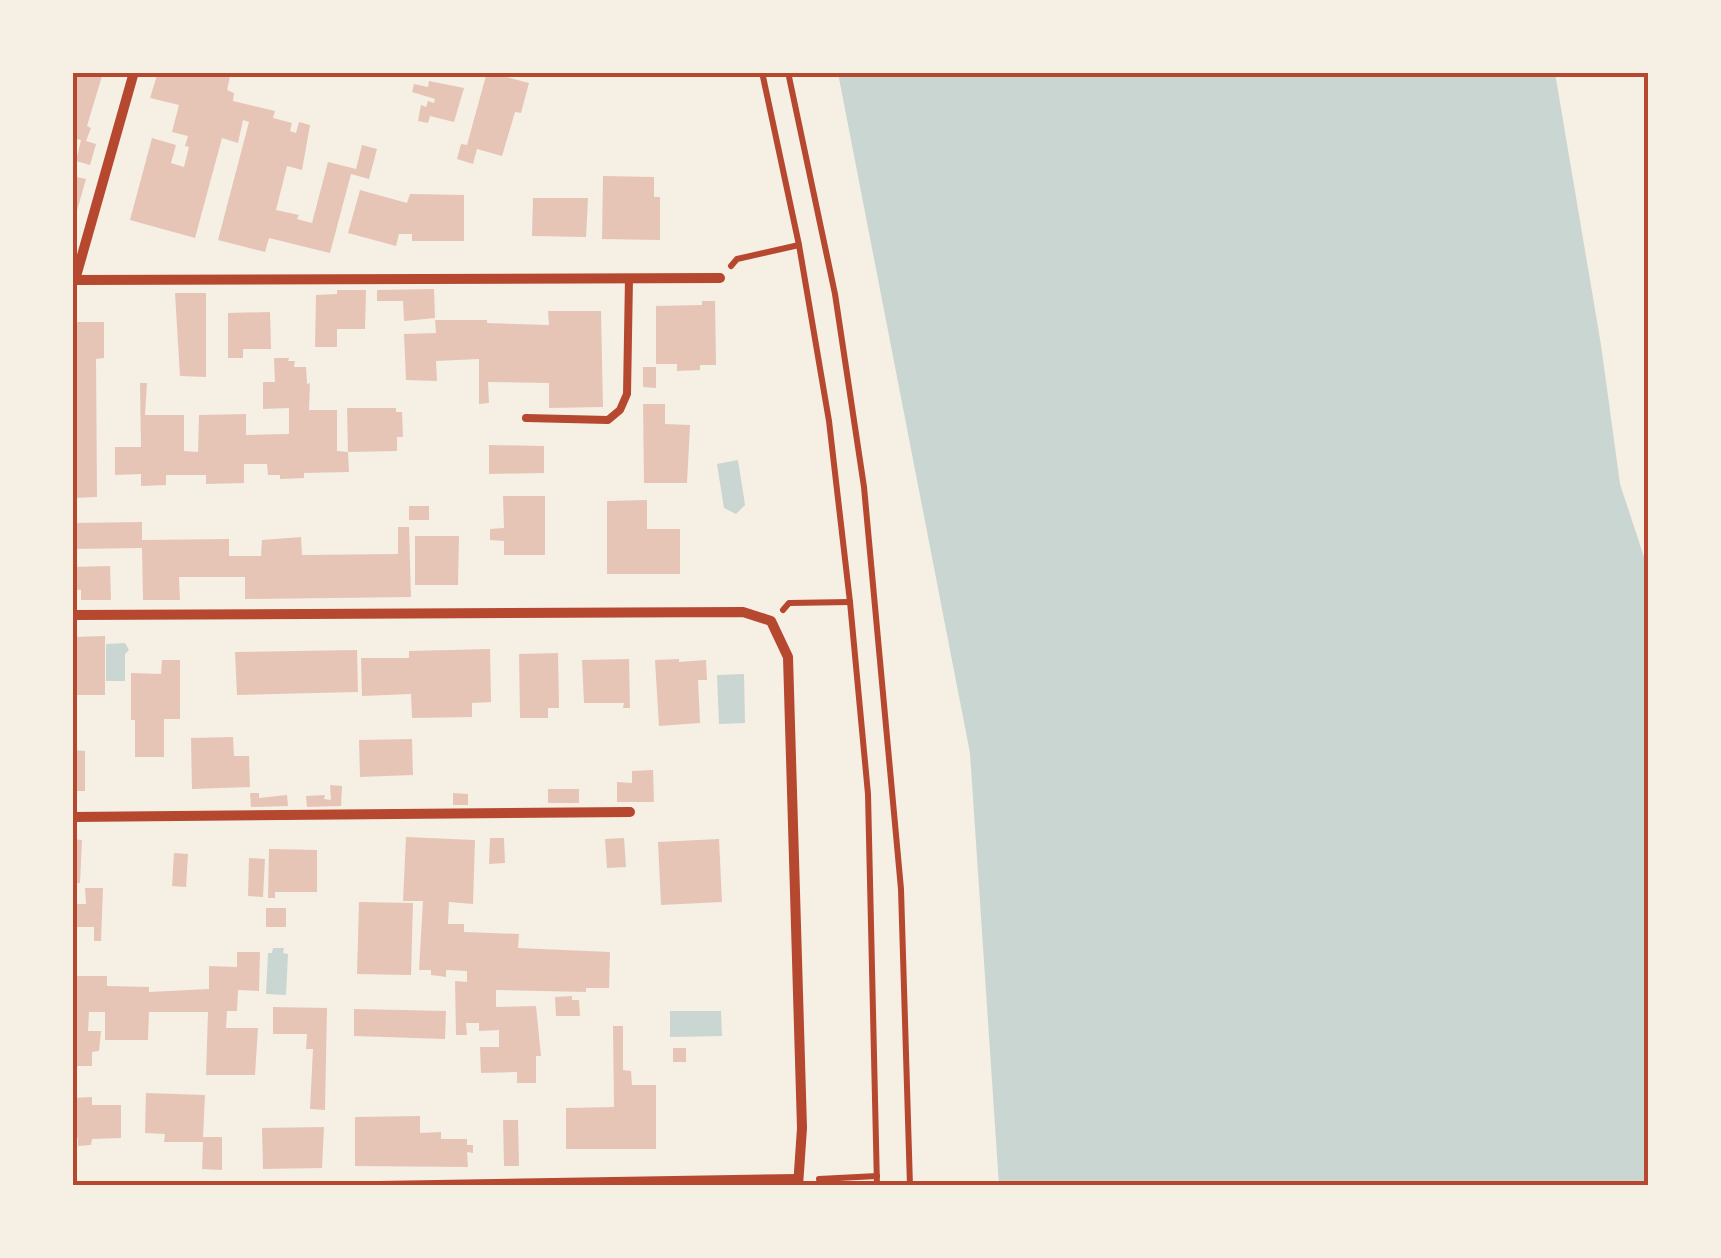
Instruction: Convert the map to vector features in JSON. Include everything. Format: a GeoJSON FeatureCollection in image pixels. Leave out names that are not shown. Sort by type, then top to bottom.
{"type":"FeatureCollection","features":[{"type":"Feature","properties":{"kind":"street"},"geometry":{"type":"LineString","coordinates":[[134,72],[74,280],[720,278]]}},
{"type":"Feature","properties":{"kind":"street"},"geometry":{"type":"LineString","coordinates":[[72,615],[743,612],[771,621],[788,658],[802,1128],[798,1182],[379,1186]]}},
{"type":"Feature","properties":{"kind":"street"},"geometry":{"type":"LineString","coordinates":[[72,817],[630,812]]}},
{"type":"Feature","properties":{"kind":"lane"},"geometry":{"type":"LineString","coordinates":[[526,418],[608,420],[620,410],[627,394],[630,278]]}},
{"type":"Feature","properties":{"kind":"path"},"geometry":{"type":"LineString","coordinates":[[762,72],[799,244],[829,421],[868,794],[877,1181],[798,1182]]}},
{"type":"Feature","properties":{"kind":"path"},"geometry":{"type":"LineString","coordinates":[[788,72],[835,294],[864,487],[900,889],[910,1186]]}},
{"type":"Feature","properties":{"kind":"path"},"geometry":{"type":"LineString","coordinates":[[720,278],[738,259],[799,244]]}},
{"type":"Feature","properties":{"kind":"path"},"geometry":{"type":"LineString","coordinates":[[771,621],[789,604],[850,602]]}},
{"type":"Feature","properties":{"kind":"shaded area"},"geometry":{"type":"Polygon","coordinates":[[[838,73],[1555,73],[1620,484],[1645,560],[1648,1185],[999,1185],[970,753],[838,73]]]}},
{"type":"Feature","properties":{"kind":"shaded area"},"geometry":{"type":"Polygon","coordinates":[[[738,460],[745,505],[736,514],[724,508],[717,464],[738,460]]]}},
{"type":"Feature","properties":{"kind":"shaded area"},"geometry":{"type":"Polygon","coordinates":[[[125,643],[129,650],[125,654],[125,681],[106,681],[106,644],[125,643]]]}},
{"type":"Feature","properties":{"kind":"shaded area"},"geometry":{"type":"Polygon","coordinates":[[[744,674],[745,723],[719,724],[717,675],[744,674]]]}},
{"type":"Feature","properties":{"kind":"shaded area"},"geometry":{"type":"Polygon","coordinates":[[[273,948],[284,948],[283,953],[288,954],[286,995],[266,994],[268,953],[273,948]]]}},
{"type":"Feature","properties":{"kind":"shaded area"},"geometry":{"type":"Polygon","coordinates":[[[670,1011],[721,1011],[722,1036],[670,1037],[670,1011]]]}},
{"type":"Feature","properties":{"kind":"building"},"geometry":{"type":"Polygon","coordinates":[[[72,72],[102,76],[87,126],[91,128],[86,141],[96,144],[90,165],[76,161],[81,140],[72,138],[72,72]]]}},
{"type":"Feature","properties":{"kind":"building"},"geometry":{"type":"Polygon","coordinates":[[[158,72],[231,72],[227,90],[234,93],[233,101],[275,111],[273,118],[292,123],[290,131],[296,133],[299,122],[310,125],[302,170],[287,166],[276,210],[299,215],[297,219],[312,223],[328,162],[356,169],[362,145],[377,149],[369,179],[351,174],[330,253],[269,238],[265,252],[218,240],[249,122],[243,120],[238,143],[222,138],[195,238],[130,220],[152,138],[176,145],[171,163],[184,167],[189,147],[185,146],[188,136],[172,132],[179,105],[150,98],[158,72]]]}},
{"type":"Feature","properties":{"kind":"building"},"geometry":{"type":"Polygon","coordinates":[[[487,72],[529,83],[521,113],[515,112],[502,156],[477,149],[473,164],[457,159],[461,144],[467,145],[487,72]]]}},
{"type":"Feature","properties":{"kind":"building"},"geometry":{"type":"Polygon","coordinates":[[[429,81],[464,88],[454,122],[430,116],[428,123],[418,121],[421,105],[426,107],[428,101],[434,103],[435,99],[412,92],[414,84],[428,87],[429,81]]]}},
{"type":"Feature","properties":{"kind":"building"},"geometry":{"type":"Polygon","coordinates":[[[72,176],[86,179],[74,221],[72,221],[72,176]]]}},
{"type":"Feature","properties":{"kind":"building"},"geometry":{"type":"Polygon","coordinates":[[[603,176],[654,177],[654,197],[660,197],[660,240],[602,239],[603,176]]]}},
{"type":"Feature","properties":{"kind":"building"},"geometry":{"type":"Polygon","coordinates":[[[360,190],[407,203],[410,194],[464,195],[464,241],[412,241],[412,234],[399,234],[396,246],[348,233],[360,190]]]}},
{"type":"Feature","properties":{"kind":"building"},"geometry":{"type":"Polygon","coordinates":[[[533,198],[588,198],[586,237],[532,236],[533,198]]]}},
{"type":"Feature","properties":{"kind":"building"},"geometry":{"type":"Polygon","coordinates":[[[434,289],[435,318],[404,321],[403,301],[377,301],[377,290],[434,289]]]}},
{"type":"Feature","properties":{"kind":"building"},"geometry":{"type":"Polygon","coordinates":[[[337,290],[366,290],[365,329],[337,329],[337,347],[315,347],[316,295],[337,294],[337,290]]]}},
{"type":"Feature","properties":{"kind":"building"},"geometry":{"type":"Polygon","coordinates":[[[175,293],[206,293],[206,377],[180,376],[175,293]]]}},
{"type":"Feature","properties":{"kind":"building"},"geometry":{"type":"Polygon","coordinates":[[[702,301],[715,301],[716,365],[677,371],[677,364],[656,364],[656,306],[702,305],[702,301]]]}},
{"type":"Feature","properties":{"kind":"building"},"geometry":{"type":"Polygon","coordinates":[[[548,311],[601,311],[603,407],[549,408],[549,383],[488,382],[489,403],[479,404],[479,359],[436,361],[437,381],[406,380],[404,334],[436,333],[435,320],[549,325],[548,311]]]}},
{"type":"Feature","properties":{"kind":"building"},"geometry":{"type":"Polygon","coordinates":[[[270,312],[271,349],[243,349],[243,358],[228,358],[228,313],[270,312]]]}},
{"type":"Feature","properties":{"kind":"building"},"geometry":{"type":"Polygon","coordinates":[[[72,322],[104,322],[104,358],[96,359],[97,497],[72,498],[72,322]]]}},
{"type":"Feature","properties":{"kind":"building"},"geometry":{"type":"Polygon","coordinates":[[[274,358],[289,358],[288,361],[295,361],[294,367],[306,367],[309,410],[337,410],[337,451],[348,452],[349,472],[304,473],[304,478],[280,479],[280,475],[268,475],[267,464],[244,464],[244,483],[206,484],[206,475],[166,475],[166,485],[141,486],[141,474],[115,475],[115,447],[141,447],[140,383],[147,383],[145,415],[184,415],[184,451],[198,452],[199,415],[246,414],[246,435],[289,434],[289,408],[263,409],[263,382],[275,382],[274,358]]]}},
{"type":"Feature","properties":{"kind":"building"},"geometry":{"type":"Polygon","coordinates":[[[643,367],[656,367],[656,388],[643,387],[643,367]]]}},
{"type":"Feature","properties":{"kind":"building"},"geometry":{"type":"Polygon","coordinates":[[[643,404],[665,404],[665,424],[690,425],[687,483],[644,483],[643,404]]]}},
{"type":"Feature","properties":{"kind":"building"},"geometry":{"type":"Polygon","coordinates":[[[347,408],[396,408],[396,412],[402,412],[403,437],[397,437],[397,451],[348,452],[347,408]]]}},
{"type":"Feature","properties":{"kind":"building"},"geometry":{"type":"Polygon","coordinates":[[[489,445],[544,446],[544,473],[489,474],[489,445]]]}},
{"type":"Feature","properties":{"kind":"building"},"geometry":{"type":"Polygon","coordinates":[[[503,496],[545,496],[545,555],[504,555],[504,541],[490,540],[490,529],[504,528],[503,496]]]}},
{"type":"Feature","properties":{"kind":"building"},"geometry":{"type":"Polygon","coordinates":[[[647,500],[647,529],[680,529],[680,574],[607,574],[607,501],[647,500]]]}},
{"type":"Feature","properties":{"kind":"building"},"geometry":{"type":"Polygon","coordinates":[[[409,506],[429,506],[429,520],[409,520],[409,506]]]}},
{"type":"Feature","properties":{"kind":"building"},"geometry":{"type":"Polygon","coordinates":[[[142,522],[142,540],[229,539],[229,556],[261,556],[262,540],[301,537],[302,555],[398,554],[398,527],[409,527],[411,597],[245,599],[245,577],[179,577],[180,600],[143,600],[142,548],[72,549],[72,523],[142,522]]]}},
{"type":"Feature","properties":{"kind":"building"},"geometry":{"type":"Polygon","coordinates":[[[415,536],[459,536],[458,585],[415,585],[415,536]]]}},
{"type":"Feature","properties":{"kind":"building"},"geometry":{"type":"Polygon","coordinates":[[[110,566],[111,600],[81,600],[81,590],[72,589],[72,567],[110,566]]]}},
{"type":"Feature","properties":{"kind":"building"},"geometry":{"type":"Polygon","coordinates":[[[105,636],[105,695],[72,695],[72,637],[105,636]]]}},
{"type":"Feature","properties":{"kind":"building"},"geometry":{"type":"Polygon","coordinates":[[[490,649],[491,702],[472,703],[472,717],[412,718],[411,694],[362,696],[361,658],[409,658],[409,651],[490,649]]]}},
{"type":"Feature","properties":{"kind":"building"},"geometry":{"type":"Polygon","coordinates":[[[357,650],[358,692],[237,695],[235,652],[357,650]]]}},
{"type":"Feature","properties":{"kind":"building"},"geometry":{"type":"Polygon","coordinates":[[[558,653],[559,708],[548,708],[548,718],[520,718],[519,654],[558,653]]]}},
{"type":"Feature","properties":{"kind":"building"},"geometry":{"type":"Polygon","coordinates":[[[629,659],[630,708],[623,708],[624,703],[584,703],[582,660],[629,659]]]}},
{"type":"Feature","properties":{"kind":"building"},"geometry":{"type":"Polygon","coordinates":[[[162,660],[180,660],[180,719],[164,719],[164,757],[135,757],[131,673],[161,674],[162,660]]]}},
{"type":"Feature","properties":{"kind":"building"},"geometry":{"type":"Polygon","coordinates":[[[655,660],[706,660],[707,680],[698,680],[700,723],[659,726],[655,660]]]}},
{"type":"Feature","properties":{"kind":"building"},"geometry":{"type":"Polygon","coordinates":[[[233,737],[234,756],[249,756],[250,787],[192,789],[191,738],[233,737]]]}},
{"type":"Feature","properties":{"kind":"building"},"geometry":{"type":"Polygon","coordinates":[[[412,739],[413,775],[360,777],[359,740],[412,739]]]}},
{"type":"Feature","properties":{"kind":"building"},"geometry":{"type":"Polygon","coordinates":[[[72,750],[85,751],[85,791],[72,791],[72,750]]]}},
{"type":"Feature","properties":{"kind":"building"},"geometry":{"type":"Polygon","coordinates":[[[653,770],[654,802],[617,802],[617,782],[632,783],[632,771],[653,770]]]}},
{"type":"Feature","properties":{"kind":"building"},"geometry":{"type":"Polygon","coordinates":[[[330,785],[342,786],[341,806],[307,807],[306,796],[325,795],[324,799],[331,800],[330,785]]]}},
{"type":"Feature","properties":{"kind":"building"},"geometry":{"type":"Polygon","coordinates":[[[548,789],[579,789],[579,803],[548,803],[548,789]]]}},
{"type":"Feature","properties":{"kind":"building"},"geometry":{"type":"Polygon","coordinates":[[[250,793],[259,793],[259,798],[287,795],[288,806],[251,807],[250,793]]]}},
{"type":"Feature","properties":{"kind":"building"},"geometry":{"type":"Polygon","coordinates":[[[453,793],[468,794],[468,805],[453,805],[453,793]]]}},
{"type":"Feature","properties":{"kind":"building"},"geometry":{"type":"Polygon","coordinates":[[[406,837],[475,840],[473,904],[449,902],[448,924],[464,924],[464,932],[519,934],[518,948],[610,952],[609,988],[586,988],[586,992],[496,990],[496,1007],[536,1006],[541,1056],[536,1056],[536,1083],[517,1083],[517,1072],[481,1073],[480,1047],[499,1047],[499,1030],[479,1031],[479,1023],[466,1023],[467,1035],[456,1035],[455,981],[467,982],[467,971],[446,970],[446,977],[431,975],[431,970],[419,970],[423,901],[403,901],[406,837]]]}},
{"type":"Feature","properties":{"kind":"building"},"geometry":{"type":"Polygon","coordinates":[[[490,838],[504,838],[505,863],[489,864],[490,838]]]}},
{"type":"Feature","properties":{"kind":"building"},"geometry":{"type":"Polygon","coordinates":[[[624,838],[626,867],[607,868],[605,839],[624,838]]]}},
{"type":"Feature","properties":{"kind":"building"},"geometry":{"type":"Polygon","coordinates":[[[72,839],[82,840],[80,883],[72,883],[72,839]]]}},
{"type":"Feature","properties":{"kind":"building"},"geometry":{"type":"Polygon","coordinates":[[[719,839],[722,902],[661,905],[658,842],[719,839]]]}},
{"type":"Feature","properties":{"kind":"building"},"geometry":{"type":"Polygon","coordinates":[[[269,849],[317,850],[317,892],[275,892],[275,898],[268,898],[269,849]]]}},
{"type":"Feature","properties":{"kind":"building"},"geometry":{"type":"Polygon","coordinates":[[[174,853],[188,854],[186,887],[172,886],[174,853]]]}},
{"type":"Feature","properties":{"kind":"building"},"geometry":{"type":"Polygon","coordinates":[[[249,858],[265,859],[263,897],[248,896],[249,858]]]}},
{"type":"Feature","properties":{"kind":"building"},"geometry":{"type":"Polygon","coordinates":[[[85,888],[103,888],[101,941],[94,941],[94,927],[72,927],[72,904],[86,904],[85,888]]]}},
{"type":"Feature","properties":{"kind":"building"},"geometry":{"type":"Polygon","coordinates":[[[359,902],[413,903],[411,975],[357,974],[359,902]]]}},
{"type":"Feature","properties":{"kind":"building"},"geometry":{"type":"Polygon","coordinates":[[[266,908],[286,908],[286,927],[266,927],[266,908]]]}},
{"type":"Feature","properties":{"kind":"building"},"geometry":{"type":"Polygon","coordinates":[[[237,952],[260,952],[259,991],[238,990],[237,1011],[227,1011],[226,1028],[258,1028],[255,1075],[206,1075],[208,1012],[149,1012],[148,1040],[105,1040],[105,1012],[89,1012],[88,1031],[101,1031],[99,1051],[92,1052],[92,1066],[72,1066],[72,976],[107,976],[107,986],[149,987],[149,992],[209,989],[209,966],[237,967],[237,952]]]}},
{"type":"Feature","properties":{"kind":"building"},"geometry":{"type":"Polygon","coordinates":[[[572,996],[572,1000],[579,1000],[580,1016],[556,1016],[555,997],[572,996]]]}},
{"type":"Feature","properties":{"kind":"building"},"geometry":{"type":"Polygon","coordinates":[[[273,1007],[327,1008],[325,1110],[310,1109],[313,1049],[306,1049],[307,1034],[273,1034],[273,1007]]]}},
{"type":"Feature","properties":{"kind":"building"},"geometry":{"type":"Polygon","coordinates":[[[354,1009],[446,1011],[445,1039],[354,1036],[354,1009]]]}},
{"type":"Feature","properties":{"kind":"building"},"geometry":{"type":"Polygon","coordinates":[[[613,1026],[623,1026],[623,1070],[631,1071],[632,1085],[656,1085],[656,1149],[566,1149],[566,1108],[614,1107],[613,1026]]]}},
{"type":"Feature","properties":{"kind":"building"},"geometry":{"type":"Polygon","coordinates":[[[673,1048],[686,1048],[686,1062],[673,1062],[673,1048]]]}},
{"type":"Feature","properties":{"kind":"building"},"geometry":{"type":"Polygon","coordinates":[[[146,1093],[205,1095],[203,1137],[222,1137],[222,1170],[202,1169],[203,1142],[164,1142],[165,1134],[145,1133],[146,1093]]]}},
{"type":"Feature","properties":{"kind":"building"},"geometry":{"type":"Polygon","coordinates":[[[92,1097],[92,1105],[121,1105],[121,1138],[92,1139],[91,1145],[78,1146],[78,1138],[72,1138],[72,1098],[92,1097]]]}},
{"type":"Feature","properties":{"kind":"building"},"geometry":{"type":"Polygon","coordinates":[[[420,1116],[420,1133],[441,1132],[441,1139],[467,1139],[467,1145],[473,1145],[473,1153],[467,1152],[468,1167],[355,1166],[355,1117],[420,1116]]]}},
{"type":"Feature","properties":{"kind":"building"},"geometry":{"type":"Polygon","coordinates":[[[503,1120],[518,1120],[519,1166],[504,1166],[503,1120]]]}},
{"type":"Feature","properties":{"kind":"building"},"geometry":{"type":"Polygon","coordinates":[[[324,1127],[322,1168],[263,1169],[262,1128],[324,1127]]]}}]}
